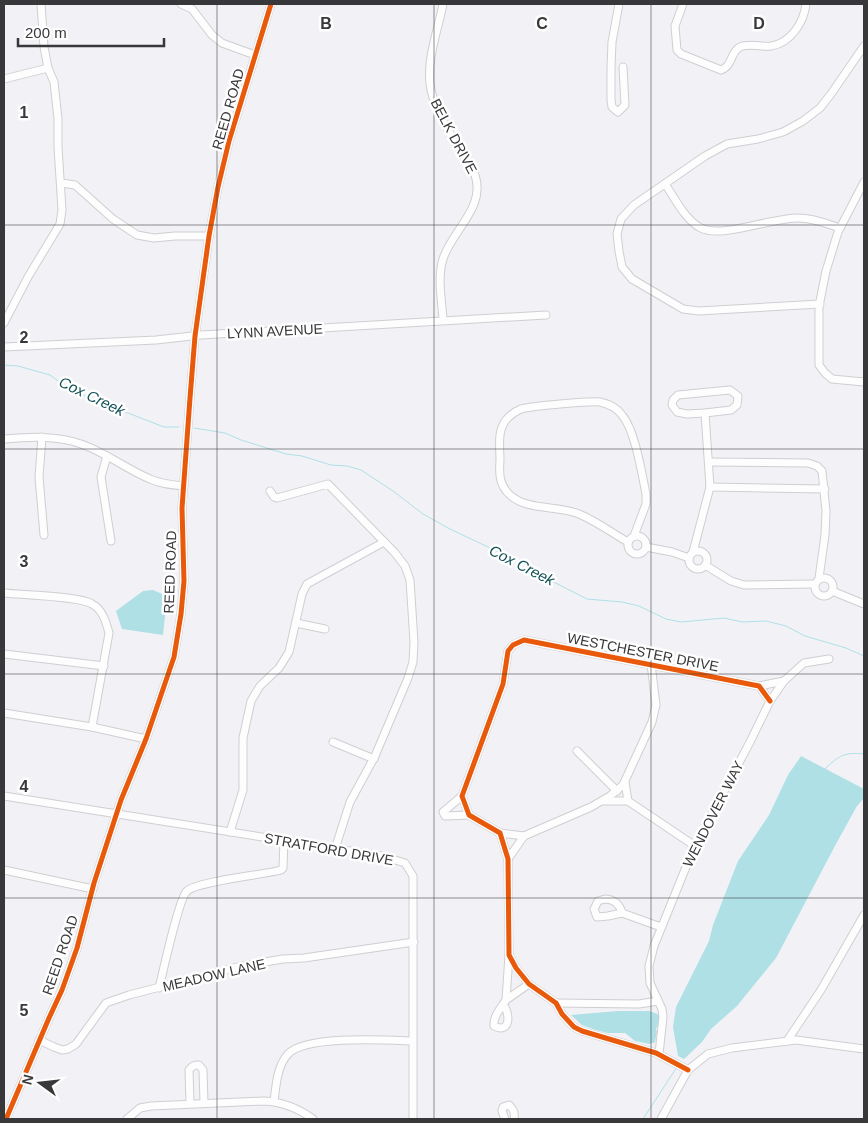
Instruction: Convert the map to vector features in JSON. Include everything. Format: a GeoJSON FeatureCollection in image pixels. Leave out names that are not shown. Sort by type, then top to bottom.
{"type":"FeatureCollection","features":[{"type":"Feature","properties":{"kind":"street"},"geometry":{"type":"LineString","coordinates":[[4,323],[28,277],[60,224],[62,210],[58,119],[54,82],[48,68],[44,47],[41,4]]}},
{"type":"Feature","properties":{"kind":"street"},"geometry":{"type":"LineString","coordinates":[[181,4],[192,9],[212,35],[222,43],[255,54]]}},
{"type":"Feature","properties":{"kind":"street","name":"REED ROAD"},"geometry":{"type":"LineString","coordinates":[[6,1119],[62,990],[77,948],[93,889],[117,814],[146,739],[174,657],[184,581],[182,508],[195,336],[209,236],[218,187],[228,148],[271,4]]}},
{"type":"Feature","properties":{"kind":"street","name":"BELK DRIVE"},"geometry":{"type":"LineString","coordinates":[[443,320],[440,268],[443,256],[469,215],[478,194],[478,184],[475,175],[442,118],[431,90],[432,58],[444,4]]}},
{"type":"Feature","properties":{"kind":"street"},"geometry":{"type":"LineString","coordinates":[[619,4],[612,42],[611,68],[611,100],[612,106],[618,112],[625,105],[623,67]]}},
{"type":"Feature","properties":{"kind":"street"},"geometry":{"type":"LineString","coordinates":[[683,4],[674,26],[677,50],[681,54],[721,70],[728,67],[735,52],[740,48],[746,46],[771,46],[778,44],[789,36],[800,23],[806,4]]}},
{"type":"Feature","properties":{"kind":"street"},"geometry":{"type":"LineString","coordinates":[[820,304],[698,311],[683,308],[632,279],[622,267],[617,234],[621,219],[634,205],[727,144],[758,139],[783,132],[803,121],[820,108],[832,94],[864,46]]}},
{"type":"Feature","properties":{"kind":"street"},"geometry":{"type":"LineString","coordinates":[[4,79],[48,68]]}},
{"type":"Feature","properties":{"kind":"street"},"geometry":{"type":"LineString","coordinates":[[864,182],[840,228],[826,271],[820,304],[819,365],[832,379],[864,382]]}},
{"type":"Feature","properties":{"kind":"street"},"geometry":{"type":"LineString","coordinates":[[61,183],[75,185],[113,219],[137,235],[154,238],[209,236]]}},
{"type":"Feature","properties":{"kind":"street"},"geometry":{"type":"LineString","coordinates":[[665,184],[688,218],[700,228],[708,231],[721,232],[779,219],[798,218],[818,220],[840,228]]}},
{"type":"Feature","properties":{"kind":"street","name":"LYNN AVENUE"},"geometry":{"type":"LineString","coordinates":[[4,347],[156,340],[443,320],[546,315]]}},
{"type":"Feature","properties":{"kind":"street"},"geometry":{"type":"LineString","coordinates":[[730,390],[738,396],[737,405],[731,410],[705,414],[677,412],[672,405],[673,400],[678,395],[730,390]]}},
{"type":"Feature","properties":{"kind":"street"},"geometry":{"type":"LineString","coordinates":[[631,539],[578,514],[521,502],[505,490],[501,483],[500,472],[500,428],[514,412],[543,406],[600,402],[618,409],[629,427],[646,494],[646,504],[631,539],[629,550],[635,554],[642,553],[646,547],[645,540],[643,538],[631,539]]}},
{"type":"Feature","properties":{"kind":"street"},"geometry":{"type":"LineString","coordinates":[[646,547],[691,555],[700,551],[706,555],[707,562],[701,569],[695,569],[690,565],[691,555],[710,487],[705,414]]}},
{"type":"Feature","properties":{"kind":"street"},"geometry":{"type":"LineString","coordinates":[[4,439],[42,437],[71,440],[108,456],[150,479],[166,484],[184,486]]}},
{"type":"Feature","properties":{"kind":"street"},"geometry":{"type":"LineString","coordinates":[[42,437],[39,477],[44,535]]}},
{"type":"Feature","properties":{"kind":"street"},"geometry":{"type":"LineString","coordinates":[[108,456],[101,477],[111,541]]}},
{"type":"Feature","properties":{"kind":"street"},"geometry":{"type":"LineString","coordinates":[[705,565],[731,581],[744,584],[816,581],[826,577],[832,582],[833,589],[828,595],[821,596],[815,592],[816,581],[825,535],[825,489],[822,471],[817,466],[808,463],[709,462]]}},
{"type":"Feature","properties":{"kind":"street"},"geometry":{"type":"LineString","coordinates":[[270,491],[277,498],[328,484],[406,566],[410,580],[414,650],[408,678],[374,758],[350,802],[335,849]]}},
{"type":"Feature","properties":{"kind":"street"},"geometry":{"type":"LineString","coordinates":[[710,487],[825,489]]}},
{"type":"Feature","properties":{"kind":"street"},"geometry":{"type":"LineString","coordinates":[[230,832],[243,790],[243,738],[251,700],[260,686],[279,668],[289,652],[302,594],[307,584],[384,542]]}},
{"type":"Feature","properties":{"kind":"street"},"geometry":{"type":"LineString","coordinates":[[832,591],[864,604]]}},
{"type":"Feature","properties":{"kind":"street"},"geometry":{"type":"LineString","coordinates":[[4,593],[80,600],[92,604],[101,612],[109,633],[92,727]]}},
{"type":"Feature","properties":{"kind":"street"},"geometry":{"type":"LineString","coordinates":[[296,623],[325,630]]}},
{"type":"Feature","properties":{"kind":"street","name":"WESTCHESTER DRIVE"},"geometry":{"type":"LineString","coordinates":[[462,796],[504,684],[508,651],[513,645],[524,640],[759,686]]}},
{"type":"Feature","properties":{"kind":"street"},"geometry":{"type":"LineString","coordinates":[[4,654],[104,666]]}},
{"type":"Feature","properties":{"kind":"street","name":"WENDOVER WAY"},"geometry":{"type":"LineString","coordinates":[[659,1054],[664,1017],[650,983],[649,966],[661,927],[695,846],[770,701],[784,681],[804,663],[829,659]]}},
{"type":"Feature","properties":{"kind":"street"},"geometry":{"type":"LineString","coordinates":[[508,859],[524,836],[601,801],[625,782],[652,722],[656,705],[651,664]]}},
{"type":"Feature","properties":{"kind":"street"},"geometry":{"type":"LineString","coordinates":[[770,701],[759,686],[784,681]]}},
{"type":"Feature","properties":{"kind":"street"},"geometry":{"type":"LineString","coordinates":[[4,713],[92,727],[146,739]]}},
{"type":"Feature","properties":{"kind":"street"},"geometry":{"type":"LineString","coordinates":[[333,742],[374,758]]}},
{"type":"Feature","properties":{"kind":"street"},"geometry":{"type":"LineString","coordinates":[[577,751],[617,790]]}},
{"type":"Feature","properties":{"kind":"street"},"geometry":{"type":"LineString","coordinates":[[625,782],[628,801]]}},
{"type":"Feature","properties":{"kind":"street","name":"STRATFORD DRIVE"},"geometry":{"type":"LineString","coordinates":[[4,796],[382,856],[404,864],[410,869],[413,876],[413,1119]]}},
{"type":"Feature","properties":{"kind":"street"},"geometry":{"type":"LineString","coordinates":[[469,815],[462,796],[444,812],[445,816],[469,815],[500,833],[524,836]]}},
{"type":"Feature","properties":{"kind":"street"},"geometry":{"type":"LineString","coordinates":[[601,801],[628,801],[695,846]]}},
{"type":"Feature","properties":{"kind":"street"},"geometry":{"type":"LineString","coordinates":[[500,833],[508,859],[509,955],[505,1002],[529,984]]}},
{"type":"Feature","properties":{"kind":"street"},"geometry":{"type":"LineString","coordinates":[[159,988],[180,904],[187,891],[202,884],[281,870],[283,868],[284,840]]}},
{"type":"Feature","properties":{"kind":"street"},"geometry":{"type":"LineString","coordinates":[[4,870],[93,889]]}},
{"type":"Feature","properties":{"kind":"street"},"geometry":{"type":"LineString","coordinates":[[622,912],[661,927]]}},
{"type":"Feature","properties":{"kind":"street"},"geometry":{"type":"LineString","coordinates":[[787,1041],[821,990],[864,915]]}},
{"type":"Feature","properties":{"kind":"street","name":"MEADOW LANE"},"geometry":{"type":"LineString","coordinates":[[39,1040],[62,1050],[68,1049],[76,1044],[106,1003],[112,1000],[241,966],[414,942]]}},
{"type":"Feature","properties":{"kind":"street"},"geometry":{"type":"LineString","coordinates":[[509,955],[516,968],[529,984],[556,1003],[562,1014],[574,1027],[659,1054],[686,1069]]}},
{"type":"Feature","properties":{"kind":"street"},"geometry":{"type":"LineString","coordinates":[[556,1003],[638,1004],[658,1001]]}},
{"type":"Feature","properties":{"kind":"street"},"geometry":{"type":"LineString","coordinates":[[274,1101],[282,1063],[288,1054],[297,1047],[321,1040],[412,1041]]}},
{"type":"Feature","properties":{"kind":"street"},"geometry":{"type":"LineString","coordinates":[[662,1119],[686,1069],[713,1053],[732,1048],[796,1040],[864,1049]]}},
{"type":"Feature","properties":{"kind":"street"},"geometry":{"type":"LineString","coordinates":[[190,1103],[189,1070],[191,1066],[199,1065],[204,1070],[204,1103]]}},
{"type":"Feature","properties":{"kind":"street"},"geometry":{"type":"LineString","coordinates":[[127,1119],[140,1108],[151,1106],[274,1101],[296,1108],[313,1119]]}},
{"type":"Feature","properties":{"kind":"street"},"geometry":{"type":"LineString","coordinates":[[505,1119],[502,1110],[503,1107],[509,1105],[514,1112],[514,1119]]}},
{"type":"Feature","properties":{"kind":"water"},"geometry":{"type":"Polygon","coordinates":[[[153,590],[167,596],[163,635],[122,629],[116,611],[143,591],[153,590]]]}},
{"type":"Feature","properties":{"kind":"water"},"geometry":{"type":"Polygon","coordinates":[[[801,756],[864,789],[864,798],[857,806],[836,844],[776,958],[737,1006],[711,1029],[702,1042],[684,1059],[678,1056],[673,1027],[676,1007],[709,941],[713,925],[738,861],[769,815],[788,775],[801,756]]]}},
{"type":"Feature","properties":{"kind":"water"},"geometry":{"type":"Polygon","coordinates":[[[618,1011],[649,1011],[658,1014],[659,1020],[655,1042],[650,1044],[635,1041],[625,1033],[608,1033],[596,1030],[582,1025],[571,1015],[618,1011]]]}},
{"type":"Feature","properties":{"kind":"waterway","name":"Cox Creek"},"geometry":{"type":"LineString","coordinates":[[4,365],[18,366],[50,375],[62,384],[98,403],[164,427],[179,427]]}},
{"type":"Feature","properties":{"kind":"waterway","name":"Cox Creek"},"geometry":{"type":"LineString","coordinates":[[194,428],[225,433],[286,454],[361,470],[423,514],[524,564],[534,572],[587,599],[622,602],[639,606],[666,619],[681,622],[724,618],[742,622],[766,621],[786,626],[805,636],[846,648],[864,656]]}},
{"type":"Feature","properties":{"kind":"waterway"},"geometry":{"type":"LineString","coordinates":[[825,769],[834,760],[847,754],[864,754]]}},
{"type":"Feature","properties":{"kind":"waterway"},"geometry":{"type":"LineString","coordinates":[[643,1119],[677,1067]]}},
{"type":"Feature","properties":{"kind":"cycle path"},"geometry":{"type":"LineString","coordinates":[[6,1119],[62,990],[77,948],[94,883],[121,800],[146,739],[174,657],[184,581],[182,508],[195,336],[209,236],[229,141],[271,4]]}},
{"type":"Feature","properties":{"kind":"cycle path"},"geometry":{"type":"LineString","coordinates":[[688,1070],[656,1053],[574,1027],[562,1014],[556,1003],[529,984],[516,968],[509,955],[508,859],[500,833],[469,815],[462,796],[503,684],[508,651],[513,645],[524,640],[759,686],[770,701]]}}]}
